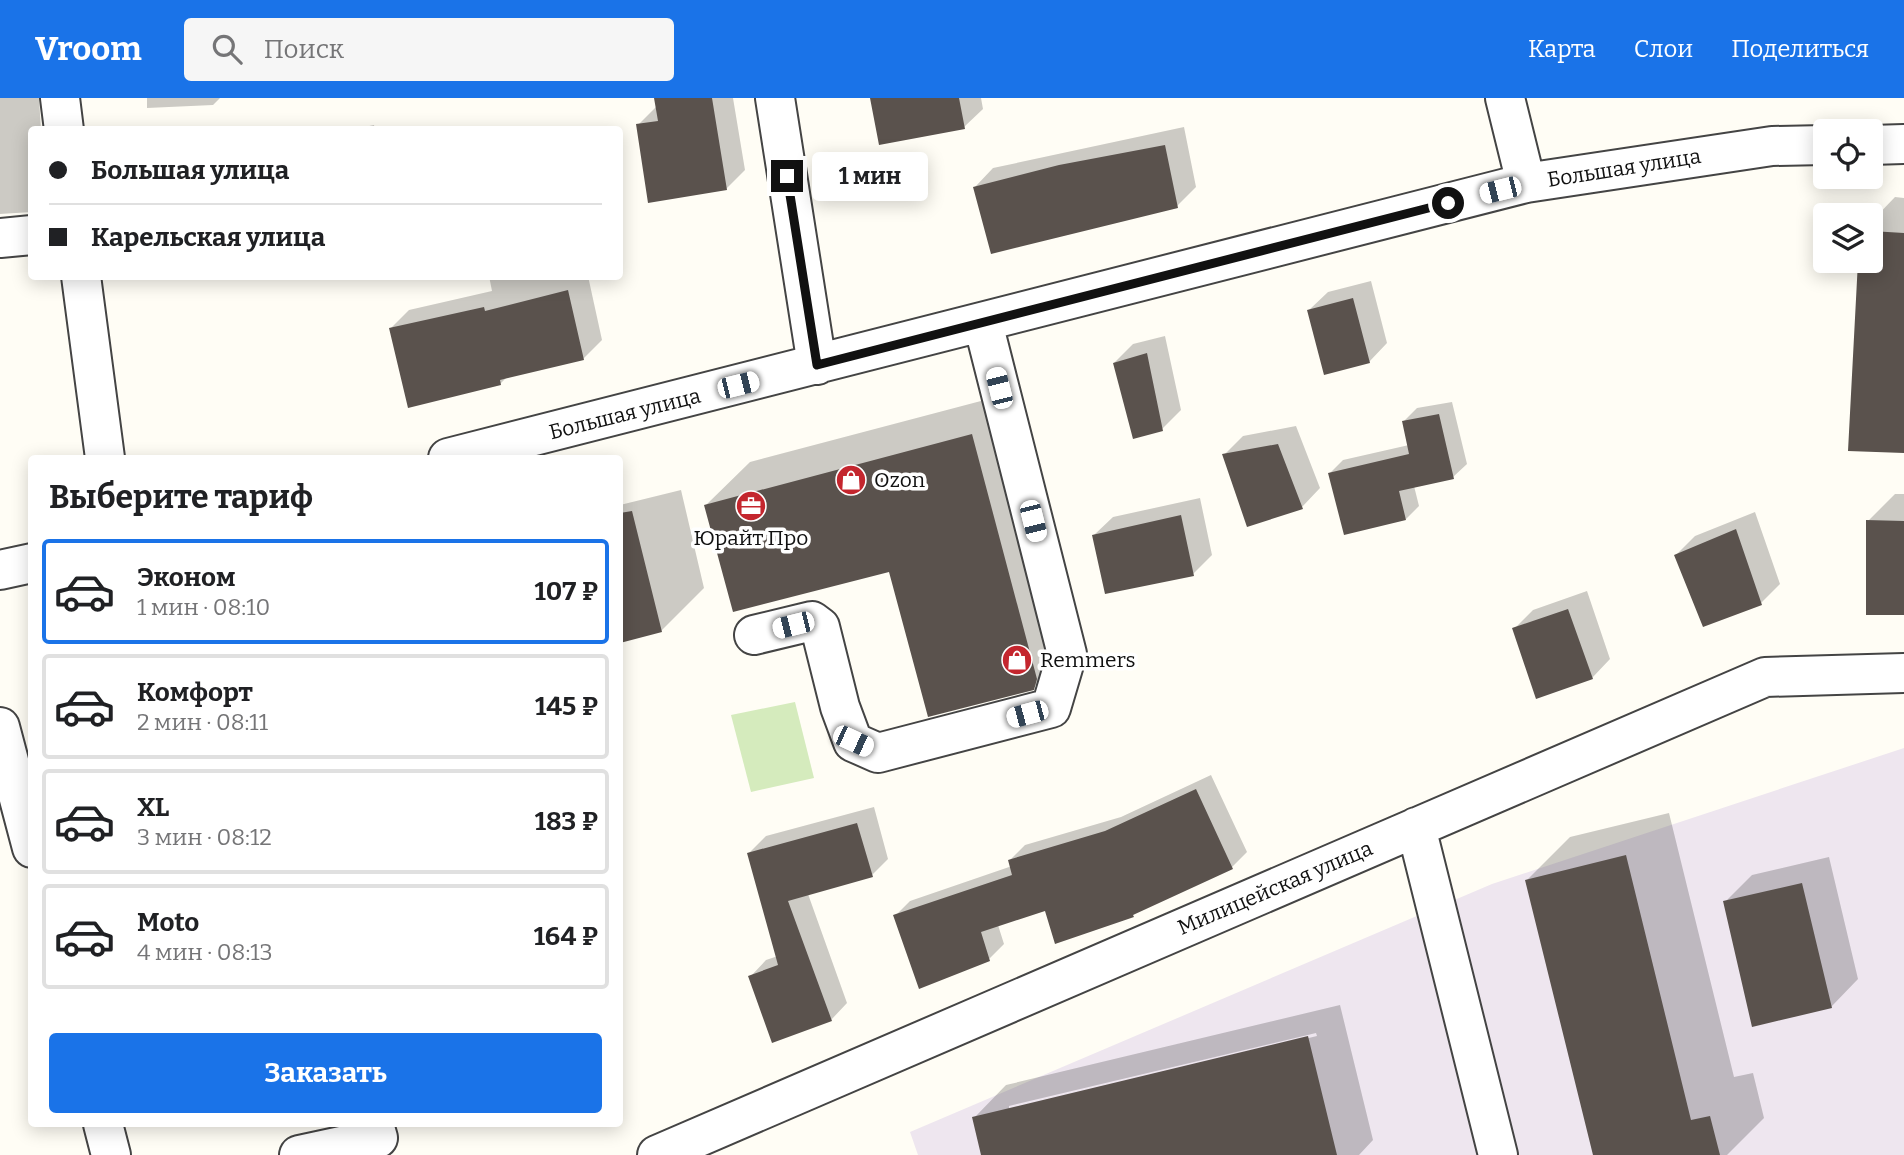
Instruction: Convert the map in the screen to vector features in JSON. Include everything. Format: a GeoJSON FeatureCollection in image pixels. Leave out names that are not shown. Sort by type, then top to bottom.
{"type":"FeatureCollection","features":[{"type":"Feature","properties":{"kind":"street"},"geometry":{"type":"LineString","coordinates":[[61,98],[64,126]]}},
{"type":"Feature","properties":{"kind":"street"},"geometry":{"type":"LineString","coordinates":[[775,98],[817,365]]}},
{"type":"Feature","properties":{"kind":"street"},"geometry":{"type":"LineString","coordinates":[[1505,98],[1526,183]]}},
{"type":"Feature","properties":{"kind":"street"},"geometry":{"type":"LineString","coordinates":[[1883,145],[1904,144]]}},
{"type":"Feature","properties":{"kind":"street","name":"Большая улица"},"geometry":{"type":"LineString","coordinates":[[460,455],[1526,183],[1772,146],[1813,145]]}},
{"type":"Feature","properties":{"kind":"street"},"geometry":{"type":"LineString","coordinates":[[0,238],[28,234]]}},
{"type":"Feature","properties":{"kind":"street"},"geometry":{"type":"LineString","coordinates":[[82,280],[105,455]]}},
{"type":"Feature","properties":{"kind":"street"},"geometry":{"type":"LineString","coordinates":[[754,635],[812,621],[820,627],[840,707],[853,741],[878,753],[1051,708],[1067,654],[983,323]]}},
{"type":"Feature","properties":{"kind":"street"},"geometry":{"type":"LineString","coordinates":[[0,570],[28,563]]}},
{"type":"Feature","properties":{"kind":"street","name":"Милицейская улица"},"geometry":{"type":"LineString","coordinates":[[657,1155],[1765,677],[1904,673]]}},
{"type":"Feature","properties":{"kind":"street"},"geometry":{"type":"LineString","coordinates":[[0,727],[28,833]]}},
{"type":"Feature","properties":{"kind":"street"},"geometry":{"type":"LineString","coordinates":[[1416,827],[1498,1155]]}},
{"type":"Feature","properties":{"kind":"street"},"geometry":{"type":"LineString","coordinates":[[104,1127],[111,1155]]}},
{"type":"Feature","properties":{"kind":"street"},"geometry":{"type":"LineString","coordinates":[[299,1155],[377,1138],[375,1127]]}},
{"type":"Feature","properties":{"kind":"shaded area"},"geometry":{"type":"Polygon","coordinates":[[[1904,748],[1904,1155],[918,1155],[910,1132],[1492,884],[1904,748]]]}},
{"type":"Feature","properties":{"kind":"green space"},"geometry":{"type":"Polygon","coordinates":[[[795,702],[814,778],[751,792],[731,715],[795,702]]]}},
{"type":"Feature","properties":{"kind":"building"},"geometry":{"type":"Polygon","coordinates":[[[654,98],[712,98],[727,190],[648,203],[636,124],[658,121],[654,98]]]}},
{"type":"Feature","properties":{"kind":"building"},"geometry":{"type":"Polygon","coordinates":[[[870,98],[959,98],[965,129],[879,145],[870,98]]]}},
{"type":"Feature","properties":{"kind":"building"},"geometry":{"type":"Polygon","coordinates":[[[1165,145],[1178,208],[991,254],[973,187],[1059,165],[1165,145]]]}},
{"type":"Feature","properties":{"kind":"building"},"geometry":{"type":"Polygon","coordinates":[[[1883,232],[1904,233],[1904,453],[1848,451],[1857,273],[1883,273],[1883,232]]]}},
{"type":"Feature","properties":{"kind":"building"},"geometry":{"type":"Polygon","coordinates":[[[568,290],[584,360],[500,380],[501,385],[408,408],[389,328],[484,307],[485,311],[568,290]]]}},
{"type":"Feature","properties":{"kind":"building"},"geometry":{"type":"Polygon","coordinates":[[[1353,298],[1370,363],[1324,375],[1307,310],[1353,298]]]}},
{"type":"Feature","properties":{"kind":"building"},"geometry":{"type":"Polygon","coordinates":[[[1147,353],[1163,431],[1133,439],[1113,363],[1147,353]]]}},
{"type":"Feature","properties":{"kind":"building"},"geometry":{"type":"Polygon","coordinates":[[[1439,414],[1454,479],[1399,491],[1406,520],[1344,535],[1328,473],[1409,454],[1402,421],[1439,414]]]}},
{"type":"Feature","properties":{"kind":"building"},"geometry":{"type":"Polygon","coordinates":[[[972,434],[1037,679],[1034,690],[928,717],[889,572],[733,612],[704,505],[972,434]]]}},
{"type":"Feature","properties":{"kind":"building"},"geometry":{"type":"Polygon","coordinates":[[[1278,444],[1303,509],[1247,527],[1222,454],[1278,444]]]}},
{"type":"Feature","properties":{"kind":"building"},"geometry":{"type":"Polygon","coordinates":[[[632,511],[662,632],[623,642],[623,512],[632,511]]]}},
{"type":"Feature","properties":{"kind":"building"},"geometry":{"type":"Polygon","coordinates":[[[1181,515],[1194,576],[1105,594],[1092,535],[1181,515]]]}},
{"type":"Feature","properties":{"kind":"building"},"geometry":{"type":"Polygon","coordinates":[[[1866,520],[1904,521],[1904,615],[1866,615],[1866,520]]]}},
{"type":"Feature","properties":{"kind":"building"},"geometry":{"type":"Polygon","coordinates":[[[1736,529],[1762,605],[1703,627],[1674,555],[1736,529]]]}},
{"type":"Feature","properties":{"kind":"building"},"geometry":{"type":"Polygon","coordinates":[[[1568,609],[1593,679],[1536,699],[1512,628],[1568,609]]]}},
{"type":"Feature","properties":{"kind":"building"},"geometry":{"type":"Polygon","coordinates":[[[1196,789],[1233,869],[1133,915],[1134,917],[1055,944],[1045,911],[981,932],[990,961],[919,989],[893,915],[1012,875],[1008,860],[1105,831],[1196,789]]]}},
{"type":"Feature","properties":{"kind":"building"},"geometry":{"type":"Polygon","coordinates":[[[857,823],[873,877],[788,901],[832,1021],[772,1043],[748,976],[778,965],[747,853],[857,823]]]}},
{"type":"Feature","properties":{"kind":"building"},"geometry":{"type":"Polygon","coordinates":[[[1626,855],[1691,1120],[1710,1116],[1720,1155],[1593,1155],[1525,880],[1626,855]]]}},
{"type":"Feature","properties":{"kind":"building"},"geometry":{"type":"Polygon","coordinates":[[[1802,883],[1832,1008],[1752,1027],[1723,901],[1802,883]]]}},
{"type":"Feature","properties":{"kind":"building"},"geometry":{"type":"Polygon","coordinates":[[[1308,1036],[1337,1155],[981,1155],[972,1117],[1308,1036]]]}},
{"type":"Feature","properties":{"kind":"place","name":"Ozon"},"geometry":{"type":"Point","coordinates":[851,480]}},
{"type":"Feature","properties":{"kind":"place","name":"Юрайт Про"},"geometry":{"type":"Point","coordinates":[751,506]}},
{"type":"Feature","properties":{"kind":"place","name":"Remmers"},"geometry":{"type":"Point","coordinates":[1017,660]}},
{"type":"Feature","properties":{"kind":"route"},"geometry":{"type":"LineString","coordinates":[[787,176],[817,365],[1448,203]]}}]}
